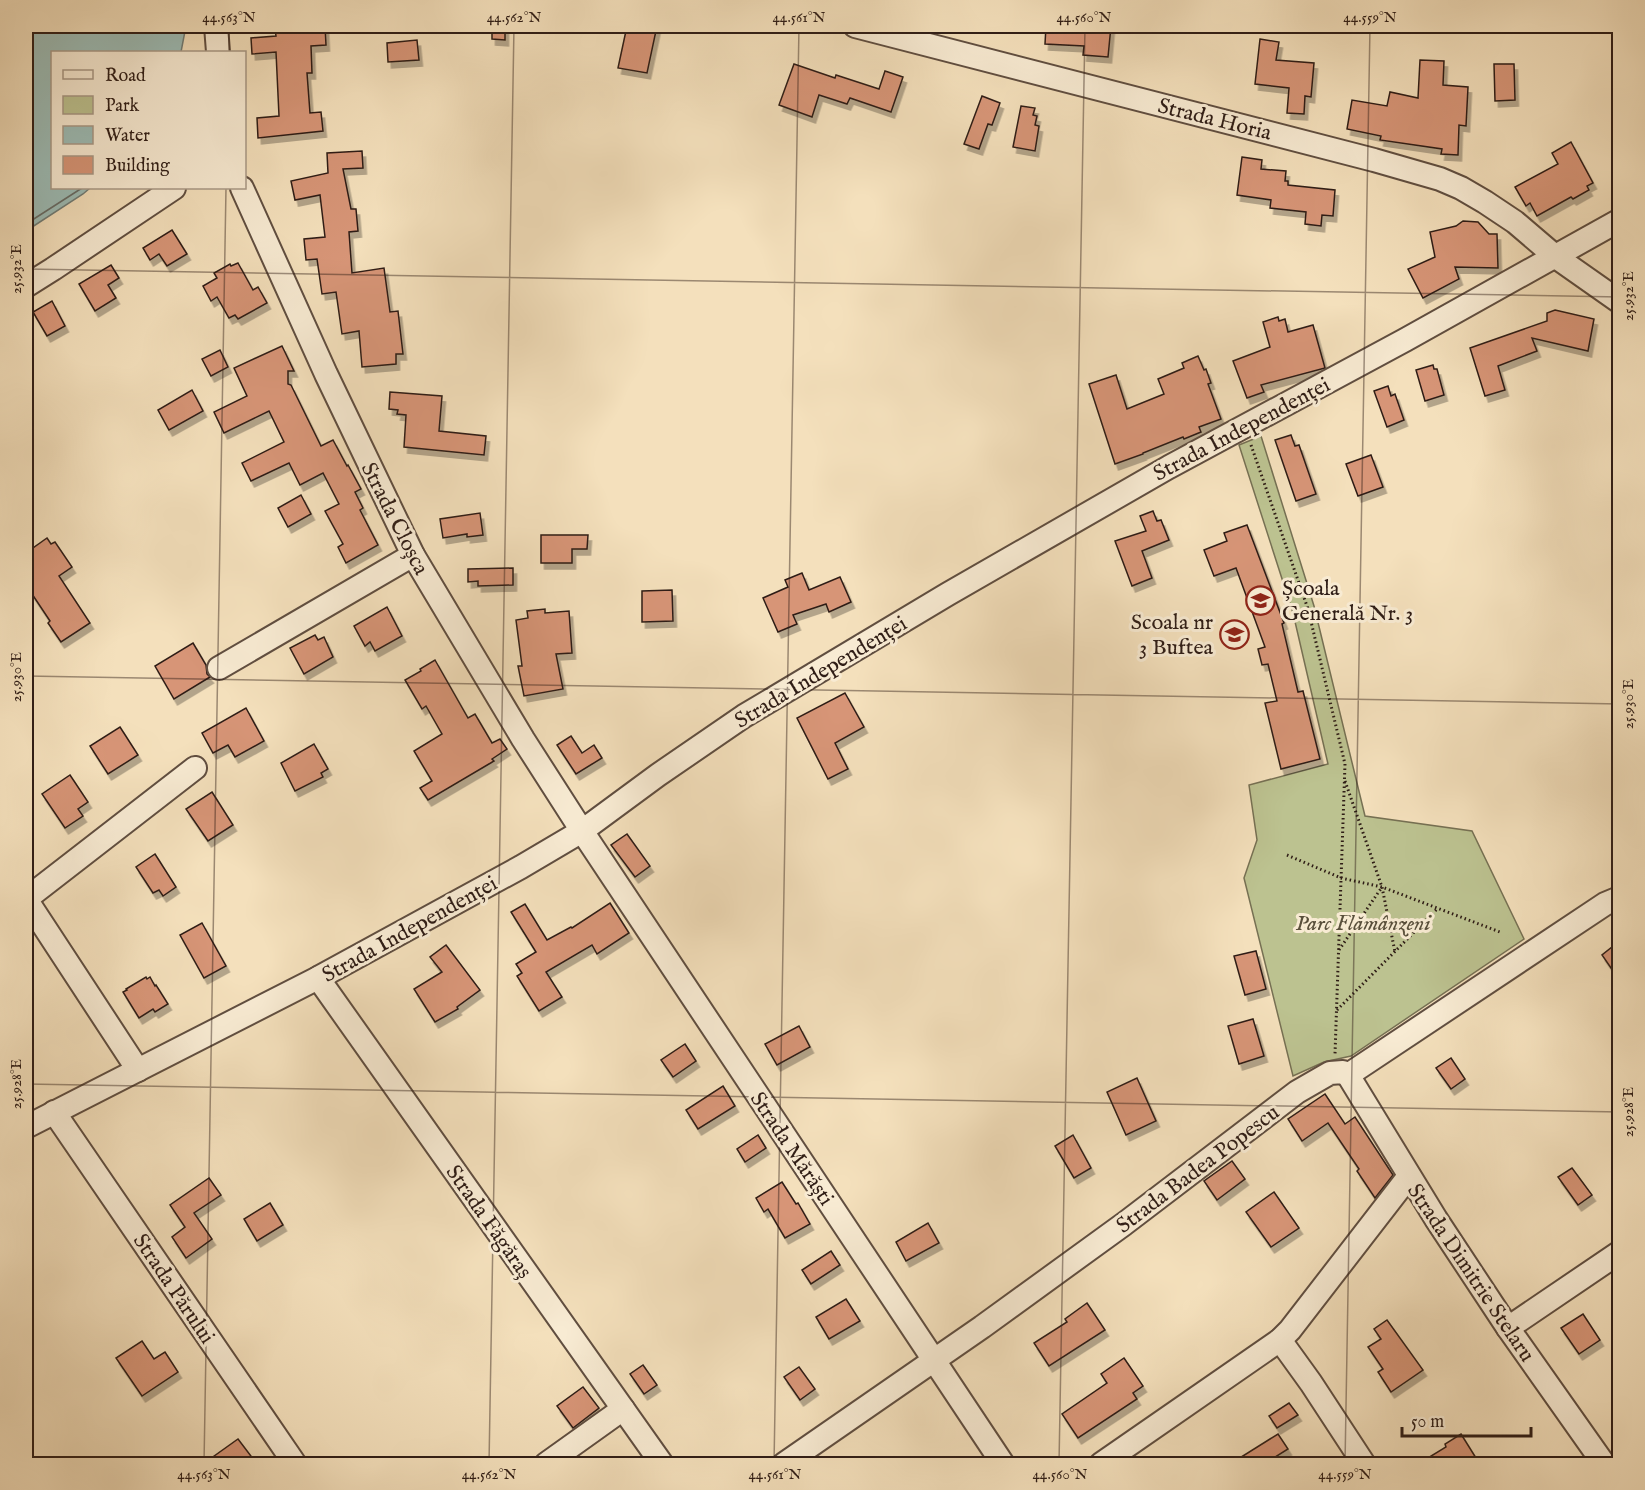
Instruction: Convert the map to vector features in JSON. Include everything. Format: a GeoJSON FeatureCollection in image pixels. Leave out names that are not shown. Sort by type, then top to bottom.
{"type":"FeatureCollection","features":[{"type":"Feature","properties":{"kind":"street"},"geometry":{"type":"LineString","coordinates":[[216,26],[218,51]]}},
{"type":"Feature","properties":{"kind":"street","name":"Strada Horia"},"geometry":{"type":"LineString","coordinates":[[855,26],[1423,173],[1461,188],[1485,202],[1515,222],[1556,257],[1620,302]]}},
{"type":"Feature","properties":{"kind":"street"},"geometry":{"type":"LineString","coordinates":[[26,286],[173,189]]}},
{"type":"Feature","properties":{"kind":"street","name":"Strada Cloșca"},"geometry":{"type":"LineString","coordinates":[[242,189],[326,374],[413,555],[523,739],[582,831]]}},
{"type":"Feature","properties":{"kind":"street","name":"Strada Independenței"},"geometry":{"type":"LineString","coordinates":[[26,1127],[318,978],[521,867],[582,831],[744,716],[948,594],[1169,467],[1620,220]]}},
{"type":"Feature","properties":{"kind":"street"},"geometry":{"type":"LineString","coordinates":[[219,668],[413,555]]}},
{"type":"Feature","properties":{"kind":"street"},"geometry":{"type":"LineString","coordinates":[[138,1070],[26,899],[195,768]]}},
{"type":"Feature","properties":{"kind":"street","name":"Strada Mărăști"},"geometry":{"type":"LineString","coordinates":[[582,831],[1003,1464]]}},
{"type":"Feature","properties":{"kind":"street","name":"Strada Badea Popescu"},"geometry":{"type":"LineString","coordinates":[[784,1464],[1124,1224],[1297,1092],[1339,1074],[1605,904],[1620,900]]}},
{"type":"Feature","properties":{"kind":"street","name":"Strada Făgăraș"},"geometry":{"type":"LineString","coordinates":[[318,978],[662,1464]]}},
{"type":"Feature","properties":{"kind":"street","name":"Strada Dimitrie Stelaru"},"geometry":{"type":"LineString","coordinates":[[1339,1074],[1508,1328],[1604,1464]]}},
{"type":"Feature","properties":{"kind":"street","name":"Strada Părului"},"geometry":{"type":"LineString","coordinates":[[54,1112],[295,1464]]}},
{"type":"Feature","properties":{"kind":"street"},"geometry":{"type":"LineString","coordinates":[[1101,1464],[1280,1340],[1298,1322],[1409,1176]]}},
{"type":"Feature","properties":{"kind":"street"},"geometry":{"type":"LineString","coordinates":[[1508,1328],[1620,1252]]}},
{"type":"Feature","properties":{"kind":"street"},"geometry":{"type":"LineString","coordinates":[[1280,1340],[1364,1464]]}},
{"type":"Feature","properties":{"kind":"street"},"geometry":{"type":"LineString","coordinates":[[546,1464],[623,1409]]}},
{"type":"Feature","properties":{"kind":"path"},"geometry":{"type":"LineString","coordinates":[[1245,426],[1308,609],[1345,764],[1335,1057],[1339,1074]]}},
{"type":"Feature","properties":{"kind":"path"},"geometry":{"type":"LineString","coordinates":[[1344,779],[1382,887],[1395,952]]}},
{"type":"Feature","properties":{"kind":"path"},"geometry":{"type":"LineString","coordinates":[[1287,855],[1341,878],[1382,887],[1500,932]]}},
{"type":"Feature","properties":{"kind":"path"},"geometry":{"type":"LineString","coordinates":[[1338,950],[1382,887]]}},
{"type":"Feature","properties":{"kind":"path"},"geometry":{"type":"LineString","coordinates":[[1336,1011],[1438,908]]}},
{"type":"Feature","properties":{"kind":"green space","name":"Parc Flămânzeni"},"geometry":{"type":"Polygon","coordinates":[[[1261,436],[1314,606],[1365,816],[1472,831],[1524,939],[1351,1056],[1324,1062],[1293,1076],[1244,878],[1257,840],[1249,785],[1328,764],[1293,613],[1239,445],[1261,436]]]}},
{"type":"Feature","properties":{"kind":"water"},"geometry":{"type":"Polygon","coordinates":[[[26,26],[186,26],[181,51],[51,51],[51,189],[89,189],[26,231],[26,26]]]}},
{"type":"Feature","properties":{"kind":"building"},"geometry":{"type":"Polygon","coordinates":[[[325,26],[326,45],[311,46],[312,73],[307,73],[310,113],[321,112],[323,131],[258,138],[257,118],[279,116],[276,52],[252,54],[251,38],[276,36],[275,29],[325,26]]]}},
{"type":"Feature","properties":{"kind":"building"},"geometry":{"type":"Polygon","coordinates":[[[492,26],[505,26],[505,40],[492,39],[492,26]]]}},
{"type":"Feature","properties":{"kind":"building"},"geometry":{"type":"Polygon","coordinates":[[[627,26],[657,26],[647,73],[618,68],[627,26]]]}},
{"type":"Feature","properties":{"kind":"building"},"geometry":{"type":"Polygon","coordinates":[[[1046,26],[1111,26],[1108,57],[1083,55],[1084,46],[1045,44],[1046,26]]]}},
{"type":"Feature","properties":{"kind":"building"},"geometry":{"type":"Polygon","coordinates":[[[1260,39],[1279,42],[1276,60],[1314,63],[1311,97],[1305,96],[1304,114],[1287,113],[1289,88],[1255,84],[1260,39]]]}},
{"type":"Feature","properties":{"kind":"building"},"geometry":{"type":"Polygon","coordinates":[[[417,40],[419,60],[388,62],[387,43],[417,40]]]}},
{"type":"Feature","properties":{"kind":"building"},"geometry":{"type":"Polygon","coordinates":[[[1420,60],[1444,61],[1443,85],[1468,87],[1466,126],[1459,125],[1458,155],[1441,154],[1442,149],[1380,140],[1381,136],[1347,129],[1352,100],[1387,106],[1390,92],[1418,98],[1420,60]]]}},
{"type":"Feature","properties":{"kind":"building"},"geometry":{"type":"Polygon","coordinates":[[[794,64],[835,78],[836,75],[879,89],[885,71],[903,77],[891,112],[850,98],[847,104],[819,95],[812,117],[779,105],[794,64]]]}},
{"type":"Feature","properties":{"kind":"building"},"geometry":{"type":"Polygon","coordinates":[[[1494,64],[1514,64],[1515,100],[1495,101],[1494,64]]]}},
{"type":"Feature","properties":{"kind":"building"},"geometry":{"type":"Polygon","coordinates":[[[982,96],[1000,103],[992,125],[988,124],[979,149],[964,144],[982,96]]]}},
{"type":"Feature","properties":{"kind":"building"},"geometry":{"type":"Polygon","coordinates":[[[1021,106],[1035,108],[1033,115],[1037,116],[1035,125],[1039,126],[1035,151],[1013,147],[1021,106]]]}},
{"type":"Feature","properties":{"kind":"building"},"geometry":{"type":"Polygon","coordinates":[[[1571,142],[1593,183],[1587,186],[1589,190],[1537,216],[1530,203],[1526,206],[1515,187],[1558,164],[1552,153],[1571,142]]]}},
{"type":"Feature","properties":{"kind":"building"},"geometry":{"type":"Polygon","coordinates":[[[362,151],[363,168],[343,169],[351,209],[356,209],[358,231],[349,232],[352,273],[384,268],[390,312],[398,311],[403,354],[396,354],[396,364],[362,367],[359,331],[342,334],[336,292],[322,294],[317,259],[306,260],[304,239],[325,237],[320,195],[295,200],[291,181],[328,173],[327,153],[362,151]]]}},
{"type":"Feature","properties":{"kind":"building"},"geometry":{"type":"Polygon","coordinates":[[[1242,157],[1262,160],[1261,169],[1286,171],[1285,181],[1288,181],[1288,185],[1335,190],[1333,216],[1322,215],[1321,226],[1305,224],[1306,212],[1270,208],[1271,200],[1237,195],[1242,157]]]}},
{"type":"Feature","properties":{"kind":"building"},"geometry":{"type":"Polygon","coordinates":[[[1463,221],[1478,222],[1489,234],[1497,234],[1498,268],[1455,267],[1459,279],[1423,298],[1408,269],[1435,257],[1430,232],[1456,226],[1463,221]]]}},
{"type":"Feature","properties":{"kind":"building"},"geometry":{"type":"Polygon","coordinates":[[[172,230],[187,254],[167,266],[159,254],[150,260],[143,248],[172,230]]]}},
{"type":"Feature","properties":{"kind":"building"},"geometry":{"type":"Polygon","coordinates":[[[238,263],[253,290],[258,287],[267,303],[238,319],[235,315],[229,318],[217,297],[211,301],[203,286],[217,278],[214,273],[230,264],[231,266],[238,263]]]}},
{"type":"Feature","properties":{"kind":"building"},"geometry":{"type":"Polygon","coordinates":[[[111,265],[119,278],[108,285],[116,298],[95,311],[79,284],[111,265]]]}},
{"type":"Feature","properties":{"kind":"building"},"geometry":{"type":"Polygon","coordinates":[[[52,301],[65,326],[47,336],[33,312],[52,301]]]}},
{"type":"Feature","properties":{"kind":"building"},"geometry":{"type":"Polygon","coordinates":[[[1555,310],[1594,319],[1588,351],[1532,338],[1537,351],[1498,366],[1505,390],[1485,396],[1470,348],[1547,321],[1547,313],[1555,310]]]}},
{"type":"Feature","properties":{"kind":"building"},"geometry":{"type":"Polygon","coordinates":[[[1278,317],[1279,321],[1285,319],[1288,332],[1313,325],[1325,368],[1261,385],[1264,392],[1247,398],[1233,361],[1270,347],[1263,322],[1278,317]]]}},
{"type":"Feature","properties":{"kind":"building"},"geometry":{"type":"Polygon","coordinates":[[[282,346],[294,371],[288,371],[288,384],[291,385],[321,446],[333,440],[348,465],[361,489],[355,492],[363,508],[360,510],[378,545],[346,563],[338,547],[343,544],[325,511],[339,504],[323,473],[300,485],[289,463],[251,481],[242,463],[284,442],[269,411],[224,433],[214,412],[247,396],[234,368],[282,346]]]}},
{"type":"Feature","properties":{"kind":"building"},"geometry":{"type":"Polygon","coordinates":[[[220,350],[228,367],[211,376],[202,359],[220,350]]]}},
{"type":"Feature","properties":{"kind":"building"},"geometry":{"type":"Polygon","coordinates":[[[1198,356],[1204,370],[1206,369],[1211,383],[1208,384],[1221,419],[1199,427],[1201,432],[1115,464],[1089,384],[1116,375],[1127,409],[1164,394],[1158,379],[1184,368],[1182,363],[1198,356]]]}},
{"type":"Feature","properties":{"kind":"building"},"geometry":{"type":"Polygon","coordinates":[[[1433,365],[1434,369],[1437,369],[1444,395],[1425,401],[1416,370],[1433,365]]]}},
{"type":"Feature","properties":{"kind":"building"},"geometry":{"type":"Polygon","coordinates":[[[1388,386],[1391,396],[1395,394],[1404,420],[1387,427],[1374,391],[1388,386]]]}},
{"type":"Feature","properties":{"kind":"building"},"geometry":{"type":"Polygon","coordinates":[[[192,390],[203,411],[169,430],[158,410],[192,390]]]}},
{"type":"Feature","properties":{"kind":"building"},"geometry":{"type":"Polygon","coordinates":[[[390,392],[442,396],[439,431],[486,436],[484,455],[404,447],[406,415],[397,414],[398,410],[389,409],[390,392]]]}},
{"type":"Feature","properties":{"kind":"building"},"geometry":{"type":"Polygon","coordinates":[[[1291,435],[1295,446],[1299,445],[1316,494],[1296,501],[1275,440],[1291,435]]]}},
{"type":"Feature","properties":{"kind":"building"},"geometry":{"type":"Polygon","coordinates":[[[1371,455],[1383,487],[1358,496],[1346,464],[1371,455]]]}},
{"type":"Feature","properties":{"kind":"building"},"geometry":{"type":"Polygon","coordinates":[[[301,495],[311,514],[288,527],[278,508],[301,495]]]}},
{"type":"Feature","properties":{"kind":"building"},"geometry":{"type":"Polygon","coordinates":[[[1153,511],[1157,521],[1161,520],[1169,540],[1142,551],[1152,578],[1132,586],[1115,541],[1146,531],[1140,516],[1153,511]]]}},
{"type":"Feature","properties":{"kind":"building"},"geometry":{"type":"Polygon","coordinates":[[[480,513],[483,535],[467,537],[467,534],[443,538],[440,519],[480,513]]]}},
{"type":"Feature","properties":{"kind":"building"},"geometry":{"type":"Polygon","coordinates":[[[1247,525],[1284,623],[1282,624],[1298,692],[1303,691],[1320,759],[1281,769],[1265,703],[1277,701],[1268,664],[1262,665],[1258,649],[1265,647],[1236,568],[1214,576],[1204,550],[1227,541],[1224,533],[1247,525]]]}},
{"type":"Feature","properties":{"kind":"building"},"geometry":{"type":"Polygon","coordinates":[[[541,535],[588,535],[587,549],[572,549],[572,563],[541,563],[541,535]]]}},
{"type":"Feature","properties":{"kind":"building"},"geometry":{"type":"Polygon","coordinates":[[[47,538],[51,544],[55,542],[72,567],[59,576],[90,623],[61,642],[26,585],[26,553],[47,538]]]}},
{"type":"Feature","properties":{"kind":"building"},"geometry":{"type":"Polygon","coordinates":[[[513,568],[513,585],[478,586],[478,581],[468,582],[468,569],[513,568]]]}},
{"type":"Feature","properties":{"kind":"building"},"geometry":{"type":"Polygon","coordinates":[[[802,573],[809,590],[840,577],[851,602],[829,612],[826,604],[793,615],[797,624],[778,632],[763,598],[788,587],[785,580],[802,573]]]}},
{"type":"Feature","properties":{"kind":"building"},"geometry":{"type":"Polygon","coordinates":[[[672,590],[673,621],[642,622],[642,591],[672,590]]]}},
{"type":"Feature","properties":{"kind":"building"},"geometry":{"type":"Polygon","coordinates":[[[387,607],[402,636],[375,651],[370,642],[365,646],[354,626],[387,607]]]}},
{"type":"Feature","properties":{"kind":"building"},"geometry":{"type":"Polygon","coordinates":[[[545,609],[545,613],[569,611],[572,653],[556,654],[563,689],[524,696],[518,666],[522,666],[516,620],[528,618],[527,611],[545,609]]]}},
{"type":"Feature","properties":{"kind":"building"},"geometry":{"type":"Polygon","coordinates":[[[315,635],[318,640],[324,637],[333,657],[304,674],[290,648],[315,635]]]}},
{"type":"Feature","properties":{"kind":"building"},"geometry":{"type":"Polygon","coordinates":[[[193,643],[210,677],[174,699],[155,666],[193,643]]]}},
{"type":"Feature","properties":{"kind":"building"},"geometry":{"type":"Polygon","coordinates":[[[435,660],[468,718],[475,714],[492,743],[500,739],[507,749],[492,759],[494,761],[428,800],[420,788],[432,781],[414,751],[442,734],[426,706],[422,709],[405,680],[435,660]]]}},
{"type":"Feature","properties":{"kind":"building"},"geometry":{"type":"Polygon","coordinates":[[[845,693],[864,727],[835,743],[848,769],[828,779],[797,718],[845,693]]]}},
{"type":"Feature","properties":{"kind":"building"},"geometry":{"type":"Polygon","coordinates":[[[246,708],[264,741],[235,757],[228,745],[213,753],[202,733],[246,708]]]}},
{"type":"Feature","properties":{"kind":"building"},"geometry":{"type":"Polygon","coordinates":[[[120,727],[138,755],[108,774],[90,746],[120,727]]]}},
{"type":"Feature","properties":{"kind":"building"},"geometry":{"type":"Polygon","coordinates":[[[571,736],[582,753],[594,745],[602,758],[576,774],[557,745],[571,736]]]}},
{"type":"Feature","properties":{"kind":"building"},"geometry":{"type":"Polygon","coordinates":[[[314,744],[328,769],[321,773],[323,777],[295,791],[281,763],[314,744]]]}},
{"type":"Feature","properties":{"kind":"building"},"geometry":{"type":"Polygon","coordinates":[[[70,775],[88,802],[78,809],[83,816],[65,828],[42,794],[70,775]]]}},
{"type":"Feature","properties":{"kind":"building"},"geometry":{"type":"Polygon","coordinates":[[[212,792],[233,825],[208,841],[186,809],[212,792]]]}},
{"type":"Feature","properties":{"kind":"building"},"geometry":{"type":"Polygon","coordinates":[[[627,834],[650,866],[635,877],[611,845],[627,834]]]}},
{"type":"Feature","properties":{"kind":"building"},"geometry":{"type":"Polygon","coordinates":[[[155,854],[176,887],[163,896],[159,890],[153,893],[136,867],[155,854]]]}},
{"type":"Feature","properties":{"kind":"building"},"geometry":{"type":"Polygon","coordinates":[[[610,903],[629,933],[597,954],[592,945],[546,972],[562,997],[539,1011],[517,976],[522,973],[516,964],[536,952],[511,912],[525,904],[547,940],[572,928],[610,903]]]}},
{"type":"Feature","properties":{"kind":"building"},"geometry":{"type":"Polygon","coordinates":[[[202,923],[226,966],[204,978],[180,935],[202,923]]]}},
{"type":"Feature","properties":{"kind":"building"},"geometry":{"type":"Polygon","coordinates":[[[446,945],[480,990],[457,1007],[458,1009],[435,1022],[414,989],[442,972],[430,957],[446,945]]]}},
{"type":"Feature","properties":{"kind":"building"},"geometry":{"type":"Polygon","coordinates":[[[1620,945],[1620,981],[1602,955],[1612,947],[1614,949],[1620,945]]]}},
{"type":"Feature","properties":{"kind":"building"},"geometry":{"type":"Polygon","coordinates":[[[1256,951],[1266,989],[1245,995],[1234,956],[1256,951]]]}},
{"type":"Feature","properties":{"kind":"building"},"geometry":{"type":"Polygon","coordinates":[[[146,977],[147,979],[150,977],[168,1004],[155,1012],[153,1009],[139,1018],[123,992],[146,977]]]}},
{"type":"Feature","properties":{"kind":"building"},"geometry":{"type":"Polygon","coordinates":[[[1253,1019],[1264,1056],[1239,1064],[1228,1026],[1253,1019]]]}},
{"type":"Feature","properties":{"kind":"building"},"geometry":{"type":"Polygon","coordinates":[[[799,1026],[810,1047],[777,1065],[765,1044],[799,1026]]]}},
{"type":"Feature","properties":{"kind":"building"},"geometry":{"type":"Polygon","coordinates":[[[685,1044],[696,1061],[673,1077],[661,1060],[685,1044]]]}},
{"type":"Feature","properties":{"kind":"building"},"geometry":{"type":"Polygon","coordinates":[[[1451,1058],[1465,1079],[1451,1089],[1436,1068],[1451,1058]]]}},
{"type":"Feature","properties":{"kind":"building"},"geometry":{"type":"Polygon","coordinates":[[[1137,1078],[1156,1121],[1126,1135],[1107,1092],[1137,1078]]]}},
{"type":"Feature","properties":{"kind":"building"},"geometry":{"type":"Polygon","coordinates":[[[723,1086],[735,1106],[698,1129],[686,1110],[723,1086]]]}},
{"type":"Feature","properties":{"kind":"building"},"geometry":{"type":"Polygon","coordinates":[[[1325,1094],[1345,1124],[1355,1117],[1393,1175],[1375,1198],[1357,1171],[1359,1169],[1328,1123],[1302,1141],[1288,1119],[1325,1094]]]}},
{"type":"Feature","properties":{"kind":"building"},"geometry":{"type":"Polygon","coordinates":[[[758,1135],[766,1148],[745,1162],[737,1149],[758,1135]]]}},
{"type":"Feature","properties":{"kind":"building"},"geometry":{"type":"Polygon","coordinates":[[[1073,1135],[1091,1168],[1074,1178],[1055,1146],[1073,1135]]]}},
{"type":"Feature","properties":{"kind":"building"},"geometry":{"type":"Polygon","coordinates":[[[1232,1161],[1245,1179],[1217,1200],[1204,1181],[1232,1161]]]}},
{"type":"Feature","properties":{"kind":"building"},"geometry":{"type":"Polygon","coordinates":[[[1572,1168],[1592,1195],[1578,1205],[1558,1177],[1572,1168]]]}},
{"type":"Feature","properties":{"kind":"building"},"geometry":{"type":"Polygon","coordinates":[[[209,1178],[221,1195],[194,1213],[212,1239],[186,1258],[172,1237],[185,1227],[170,1205],[209,1178]]]}},
{"type":"Feature","properties":{"kind":"building"},"geometry":{"type":"Polygon","coordinates":[[[782,1182],[810,1224],[785,1238],[768,1209],[764,1212],[756,1198],[782,1182]]]}},
{"type":"Feature","properties":{"kind":"building"},"geometry":{"type":"Polygon","coordinates":[[[1274,1192],[1299,1228],[1271,1247],[1246,1212],[1274,1192]]]}},
{"type":"Feature","properties":{"kind":"building"},"geometry":{"type":"Polygon","coordinates":[[[270,1203],[283,1225],[257,1241],[244,1219],[270,1203]]]}},
{"type":"Feature","properties":{"kind":"building"},"geometry":{"type":"Polygon","coordinates":[[[928,1223],[939,1243],[906,1261],[896,1242],[928,1223]]]}},
{"type":"Feature","properties":{"kind":"building"},"geometry":{"type":"Polygon","coordinates":[[[831,1251],[840,1265],[811,1284],[802,1270],[831,1251]]]}},
{"type":"Feature","properties":{"kind":"building"},"geometry":{"type":"Polygon","coordinates":[[[846,1299],[860,1321],[829,1339],[816,1317],[846,1299]]]}},
{"type":"Feature","properties":{"kind":"building"},"geometry":{"type":"Polygon","coordinates":[[[1087,1303],[1105,1330],[1049,1366],[1034,1343],[1067,1322],[1065,1319],[1087,1303]]]}},
{"type":"Feature","properties":{"kind":"building"},"geometry":{"type":"Polygon","coordinates":[[[1583,1314],[1600,1340],[1579,1354],[1561,1328],[1583,1314]]]}},
{"type":"Feature","properties":{"kind":"building"},"geometry":{"type":"Polygon","coordinates":[[[1387,1320],[1423,1370],[1391,1392],[1378,1372],[1383,1369],[1368,1347],[1381,1339],[1374,1329],[1387,1320]]]}},
{"type":"Feature","properties":{"kind":"building"},"geometry":{"type":"Polygon","coordinates":[[[142,1341],[154,1359],[165,1352],[178,1372],[142,1396],[116,1358],[142,1341]]]}},
{"type":"Feature","properties":{"kind":"building"},"geometry":{"type":"Polygon","coordinates":[[[1124,1358],[1143,1386],[1133,1393],[1137,1399],[1078,1438],[1062,1414],[1107,1383],[1101,1374],[1124,1358]]]}},
{"type":"Feature","properties":{"kind":"building"},"geometry":{"type":"Polygon","coordinates":[[[643,1365],[657,1385],[644,1394],[630,1374],[643,1365]]]}},
{"type":"Feature","properties":{"kind":"building"},"geometry":{"type":"Polygon","coordinates":[[[799,1367],[815,1389],[800,1400],[784,1377],[799,1367]]]}},
{"type":"Feature","properties":{"kind":"building"},"geometry":{"type":"Polygon","coordinates":[[[583,1387],[599,1408],[573,1428],[557,1406],[583,1387]]]}},
{"type":"Feature","properties":{"kind":"building"},"geometry":{"type":"Polygon","coordinates":[[[1289,1403],[1298,1415],[1277,1428],[1269,1416],[1289,1403]]]}},
{"type":"Feature","properties":{"kind":"building"},"geometry":{"type":"Polygon","coordinates":[[[1278,1434],[1288,1449],[1264,1464],[1230,1464],[1278,1434]]]}},
{"type":"Feature","properties":{"kind":"building"},"geometry":{"type":"Polygon","coordinates":[[[1461,1434],[1476,1458],[1466,1464],[1418,1464],[1446,1447],[1445,1444],[1461,1434]]]}},
{"type":"Feature","properties":{"kind":"building"},"geometry":{"type":"Polygon","coordinates":[[[238,1439],[257,1464],[203,1464],[238,1439]]]}},
{"type":"Feature","properties":{"kind":"place","name":"Școala Generală Nr. 3"},"geometry":{"type":"Point","coordinates":[1261,600]}},
{"type":"Feature","properties":{"kind":"place","name":"Scoala nr 3 Buftea"},"geometry":{"type":"Point","coordinates":[1234,634]}}]}
